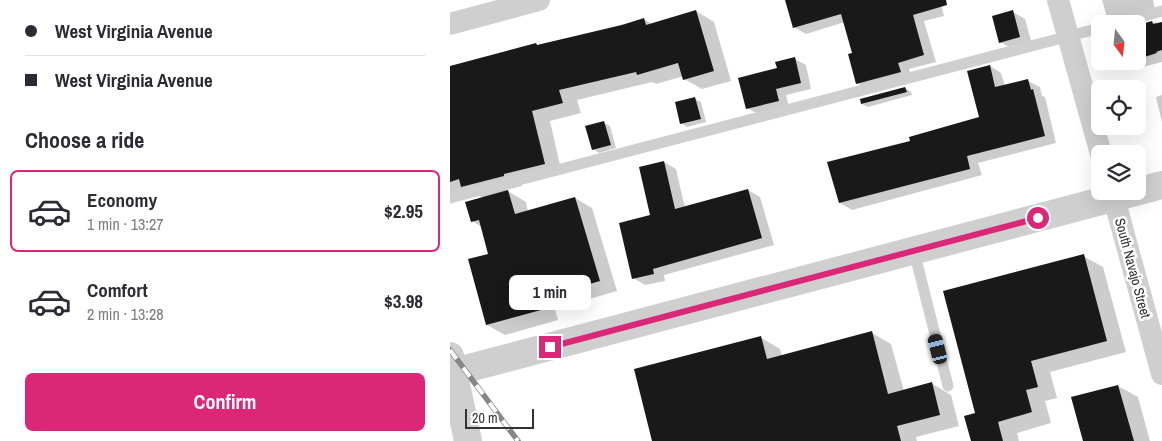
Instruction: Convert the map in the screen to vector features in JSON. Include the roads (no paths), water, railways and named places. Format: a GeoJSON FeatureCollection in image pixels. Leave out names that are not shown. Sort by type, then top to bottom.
{"type":"FeatureCollection","features":[{"type":"Feature","properties":{"kind":"street"},"geometry":{"type":"LineString","coordinates":[[450,24],[539,0]]}},
{"type":"Feature","properties":{"kind":"street"},"geometry":{"type":"LineString","coordinates":[[1058,0],[1098,145]]}},
{"type":"Feature","properties":{"kind":"street"},"geometry":{"type":"LineString","coordinates":[[1146,188],[1162,185]]}},
{"type":"Feature","properties":{"kind":"street"},"geometry":{"type":"LineString","coordinates":[[468,441],[451,367],[914,251],[1094,200]]}},
{"type":"Feature","properties":{"kind":"street","name":"South Navajo Street"},"geometry":{"type":"LineString","coordinates":[[1113,200],[1161,365]]}},
{"type":"Feature","properties":{"kind":"lane"},"geometry":{"type":"LineString","coordinates":[[1146,15],[1162,11]]}},
{"type":"Feature","properties":{"kind":"lane"},"geometry":{"type":"LineString","coordinates":[[450,198],[1091,30]]}},
{"type":"Feature","properties":{"kind":"lane"},"geometry":{"type":"LineString","coordinates":[[914,251],[948,386]]}},
{"type":"Feature","properties":{"kind":"railway"},"geometry":{"type":"LineString","coordinates":[[450,350],[518,441]]}}]}
